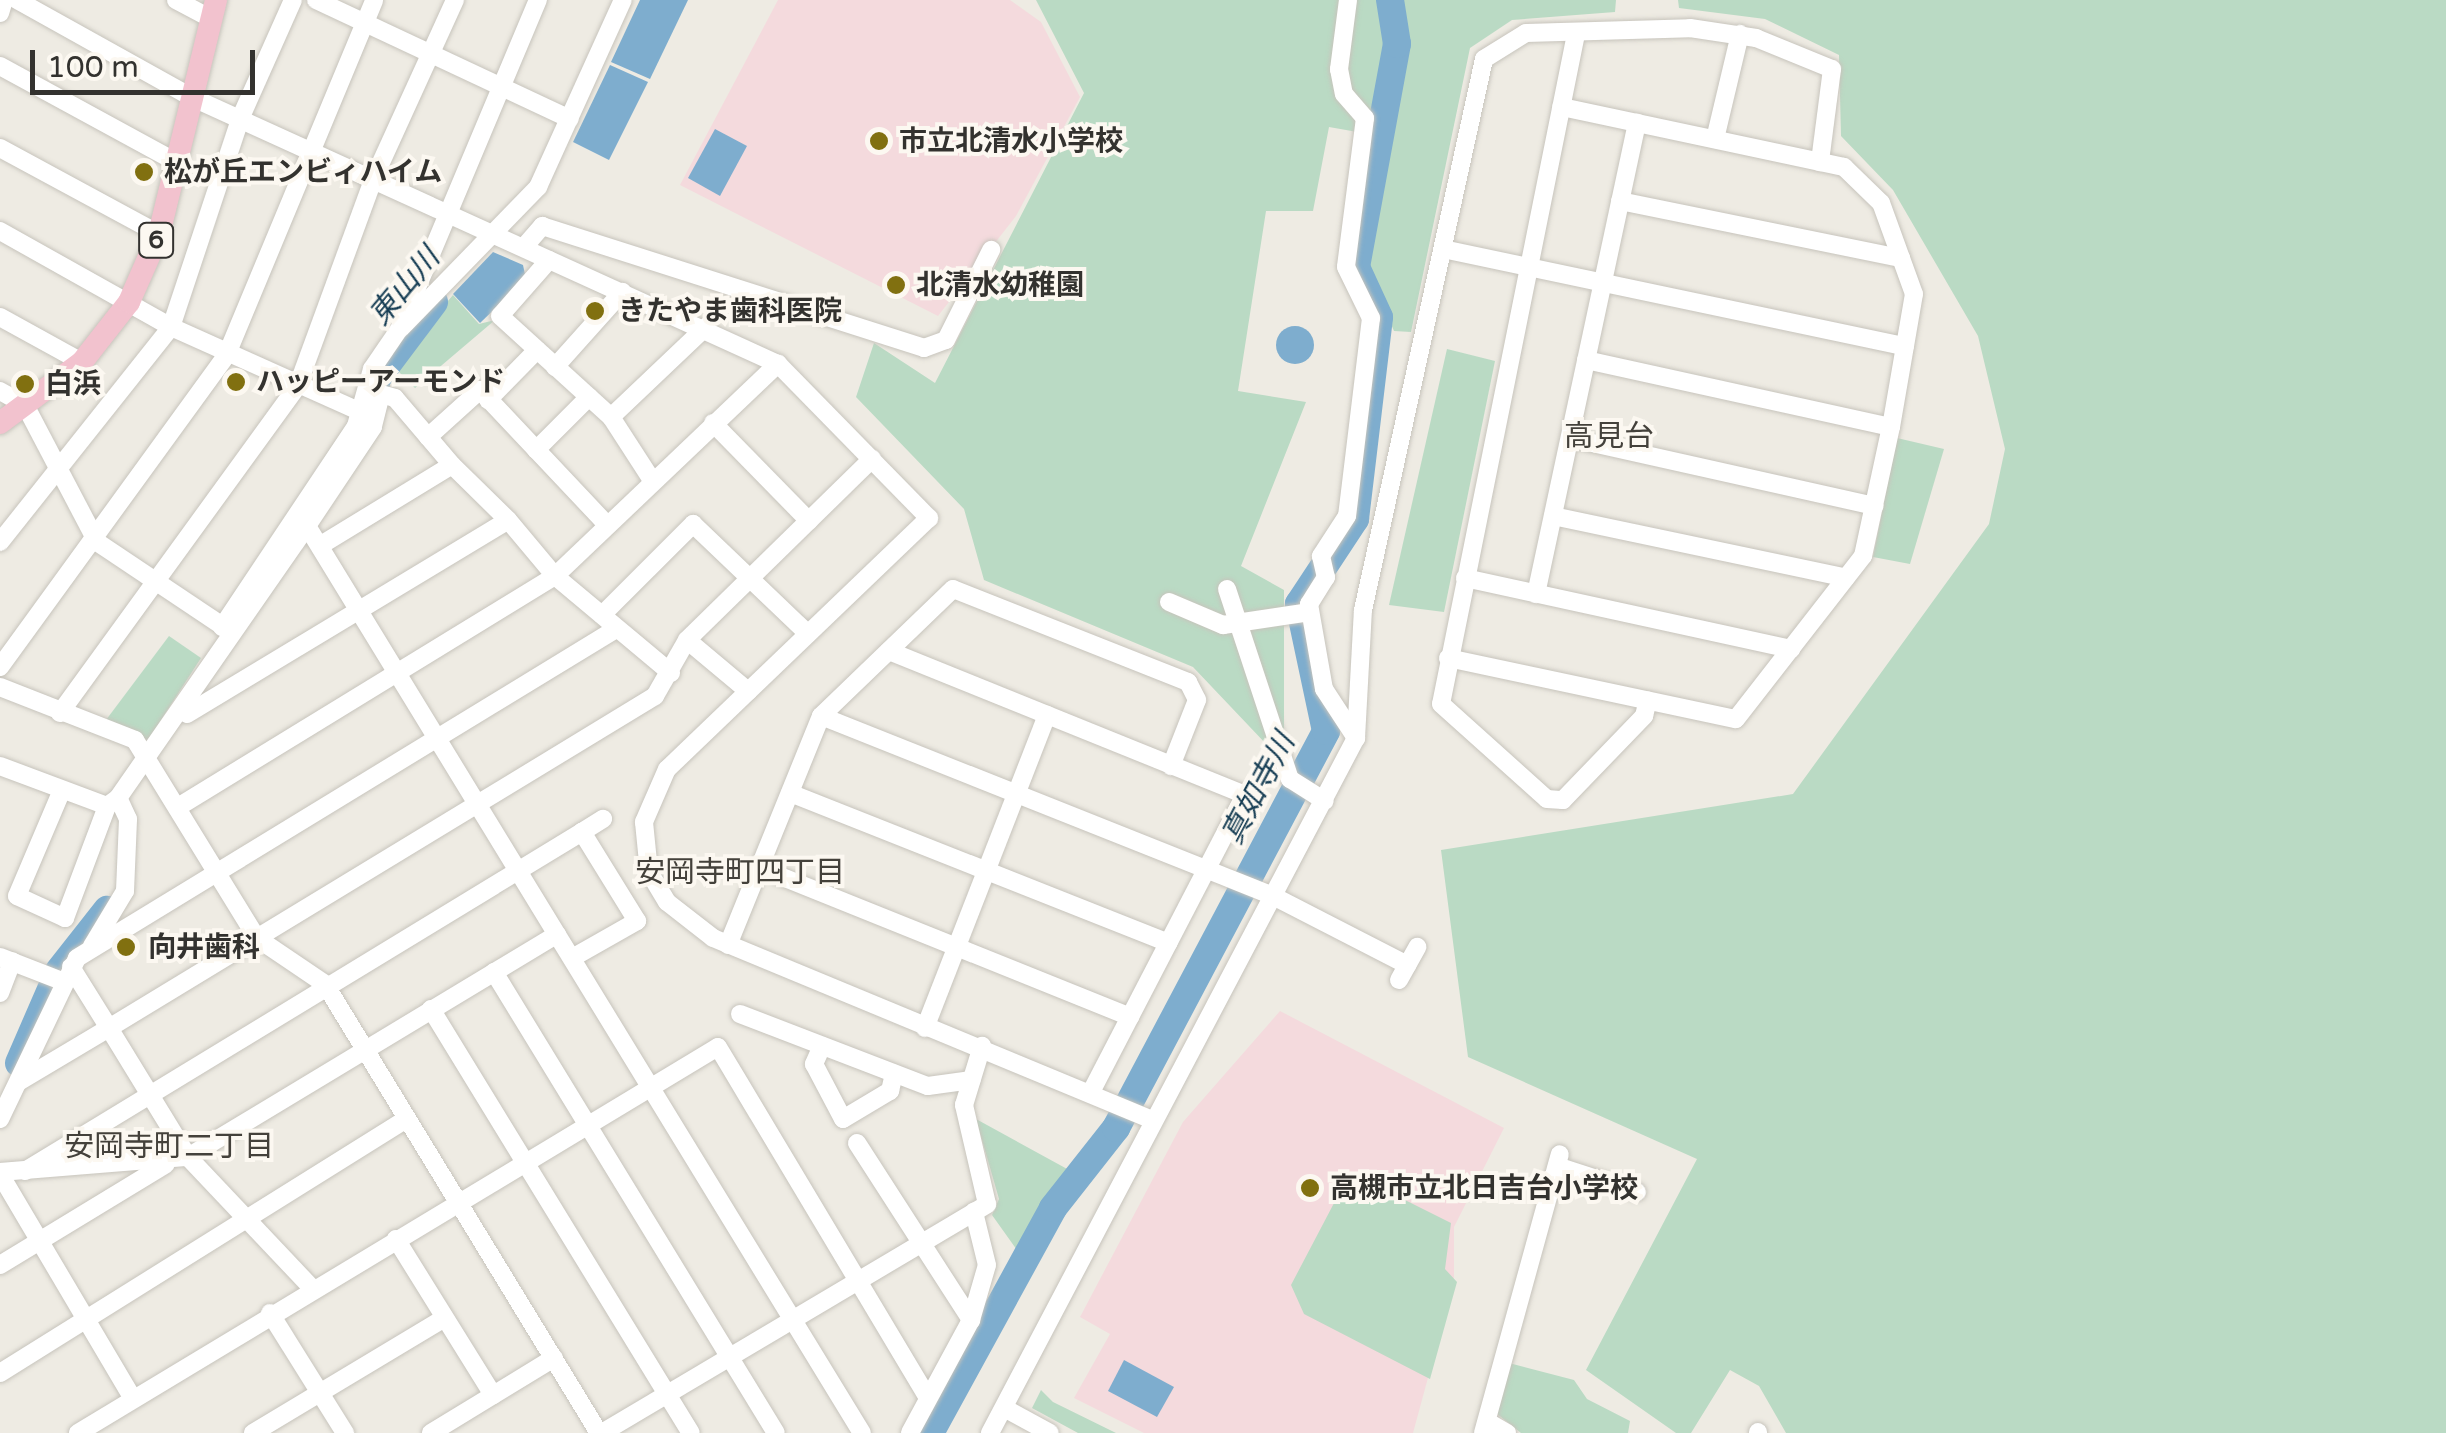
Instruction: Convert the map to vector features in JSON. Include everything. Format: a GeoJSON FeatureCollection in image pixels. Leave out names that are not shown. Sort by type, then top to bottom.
{"type":"FeatureCollection","features":[{"type":"Feature","properties":{"kind":"main road","name":"6"},"geometry":{"type":"LineString","coordinates":[[0,423],[82,362],[128,302],[159,234],[213,9]]}},
{"type":"Feature","properties":{"kind":"street"},"geometry":{"type":"LineString","coordinates":[[0,13],[4,0]]}},
{"type":"Feature","properties":{"kind":"street"},"geometry":{"type":"LineString","coordinates":[[17,0],[192,97],[706,327],[778,364],[928,518],[667,769],[642,837],[668,902],[728,946],[926,1028],[982,1046],[1154,1121]]}},
{"type":"Feature","properties":{"kind":"street"},"geometry":{"type":"LineString","coordinates":[[176,0],[213,9]]}},
{"type":"Feature","properties":{"kind":"street"},"geometry":{"type":"LineString","coordinates":[[0,542],[55,467],[171,327],[240,119],[293,0]]}},
{"type":"Feature","properties":{"kind":"street"},"geometry":{"type":"LineString","coordinates":[[316,0],[570,119]]}},
{"type":"Feature","properties":{"kind":"street"},"geometry":{"type":"LineString","coordinates":[[0,667],[96,542],[227,354],[305,149],[374,0]]}},
{"type":"Feature","properties":{"kind":"street"},"geometry":{"type":"LineString","coordinates":[[60,712],[298,384],[373,180],[455,0]]}},
{"type":"Feature","properties":{"kind":"street"},"geometry":{"type":"LineString","coordinates":[[400,328],[443,210],[538,0]]}},
{"type":"Feature","properties":{"kind":"street"},"geometry":{"type":"LineString","coordinates":[[62,790],[17,896],[65,918],[113,802],[183,716],[228,630],[361,412],[372,369],[400,328],[488,232],[538,188],[622,0]]}},
{"type":"Feature","properties":{"kind":"street"},"geometry":{"type":"LineString","coordinates":[[1348,0],[1339,69],[1344,94],[1365,118],[1346,267],[1371,318],[1348,516],[1321,556],[1326,577],[1310,612],[1324,689],[1356,738]]}},
{"type":"Feature","properties":{"kind":"street"},"geometry":{"type":"LineString","coordinates":[[990,1433],[1356,738],[1364,610],[1484,59],[1526,33],[1740,34],[1832,69],[1820,162]]}},
{"type":"Feature","properties":{"kind":"street"},"geometry":{"type":"LineString","coordinates":[[1576,34],[1441,704],[1547,799],[1564,800],[1648,700]]}},
{"type":"Feature","properties":{"kind":"street"},"geometry":{"type":"LineString","coordinates":[[1716,140],[1740,34]]}},
{"type":"Feature","properties":{"kind":"street"},"geometry":{"type":"LineString","coordinates":[[0,66],[178,162]]}},
{"type":"Feature","properties":{"kind":"street"},"geometry":{"type":"LineString","coordinates":[[1448,658],[1736,719],[1863,556],[1891,427],[1914,294],[1882,203],[1844,167],[1561,106]]}},
{"type":"Feature","properties":{"kind":"street"},"geometry":{"type":"LineString","coordinates":[[1536,594],[1637,123]]}},
{"type":"Feature","properties":{"kind":"street"},"geometry":{"type":"LineString","coordinates":[[0,148],[159,234]]}},
{"type":"Feature","properties":{"kind":"street"},"geometry":{"type":"LineString","coordinates":[[1620,201],[1901,258]]}},
{"type":"Feature","properties":{"kind":"street"},"geometry":{"type":"LineString","coordinates":[[524,248],[542,226],[924,348],[946,340],[991,250]]}},
{"type":"Feature","properties":{"kind":"street"},"geometry":{"type":"LineString","coordinates":[[0,230],[171,327],[361,412]]}},
{"type":"Feature","properties":{"kind":"street"},"geometry":{"type":"LineString","coordinates":[[1443,249],[1905,346]]}},
{"type":"Feature","properties":{"kind":"street"},"geometry":{"type":"LineString","coordinates":[[549,260],[500,316],[611,417],[652,482]]}},
{"type":"Feature","properties":{"kind":"street"},"geometry":{"type":"LineString","coordinates":[[556,366],[622,292]]}},
{"type":"Feature","properties":{"kind":"street"},"geometry":{"type":"LineString","coordinates":[[0,317],[82,362]]}},
{"type":"Feature","properties":{"kind":"street"},"geometry":{"type":"LineString","coordinates":[[611,417],[706,327]]}},
{"type":"Feature","properties":{"kind":"street"},"geometry":{"type":"LineString","coordinates":[[488,400],[537,350]]}},
{"type":"Feature","properties":{"kind":"street"},"geometry":{"type":"LineString","coordinates":[[1586,360],[1891,427]]}},
{"type":"Feature","properties":{"kind":"street"},"geometry":{"type":"LineString","coordinates":[[178,807],[555,576],[778,364]]}},
{"type":"Feature","properties":{"kind":"street"},"geometry":{"type":"LineString","coordinates":[[428,438],[480,390],[607,526]]}},
{"type":"Feature","properties":{"kind":"street"},"geometry":{"type":"LineString","coordinates":[[0,391],[26,406],[96,542],[155,585],[228,630]]}},
{"type":"Feature","properties":{"kind":"street"},"geometry":{"type":"LineString","coordinates":[[228,630],[307,526],[373,427],[381,394],[395,398],[555,576],[671,673]]}},
{"type":"Feature","properties":{"kind":"street"},"geometry":{"type":"LineString","coordinates":[[536,450],[589,398]]}},
{"type":"Feature","properties":{"kind":"street"},"geometry":{"type":"LineString","coordinates":[[713,423],[809,521]]}},
{"type":"Feature","properties":{"kind":"street"},"geometry":{"type":"LineString","coordinates":[[1570,438],[1874,506]]}},
{"type":"Feature","properties":{"kind":"street"},"geometry":{"type":"LineString","coordinates":[[20,1082],[655,696],[687,640],[872,459]]}},
{"type":"Feature","properties":{"kind":"street"},"geometry":{"type":"LineString","coordinates":[[321,545],[452,465]]}},
{"type":"Feature","properties":{"kind":"street"},"geometry":{"type":"LineString","coordinates":[[1553,516],[1846,578]]}},
{"type":"Feature","properties":{"kind":"street"},"geometry":{"type":"LineString","coordinates":[[183,716],[508,520]]}},
{"type":"Feature","properties":{"kind":"street"},"geometry":{"type":"LineString","coordinates":[[602,614],[693,524],[808,634]]}},
{"type":"Feature","properties":{"kind":"street"},"geometry":{"type":"LineString","coordinates":[[307,526],[513,868],[654,1085],[862,1433]]}},
{"type":"Feature","properties":{"kind":"street"},"geometry":{"type":"LineString","coordinates":[[1465,578],[1791,649]]}},
{"type":"Feature","properties":{"kind":"street"},"geometry":{"type":"LineString","coordinates":[[1228,589],[1233,624],[1290,779],[1324,800]]}},
{"type":"Feature","properties":{"kind":"street"},"geometry":{"type":"LineString","coordinates":[[728,946],[822,716],[953,590],[1170,675],[1197,700],[1171,766]]}},
{"type":"Feature","properties":{"kind":"street"},"geometry":{"type":"LineString","coordinates":[[1170,602],[1233,624],[1310,612]]}},
{"type":"Feature","properties":{"kind":"street"},"geometry":{"type":"LineString","coordinates":[[0,1118],[20,1082],[66,974],[89,951],[616,628]]}},
{"type":"Feature","properties":{"kind":"street"},"geometry":{"type":"LineString","coordinates":[[687,640],[748,691]]}},
{"type":"Feature","properties":{"kind":"street"},"geometry":{"type":"LineString","coordinates":[[888,651],[1245,795],[1091,1092]]}},
{"type":"Feature","properties":{"kind":"street"},"geometry":{"type":"LineString","coordinates":[[0,688],[134,740],[257,938],[325,984],[601,1433],[974,1212],[990,1193],[964,1105],[982,1046]]}},
{"type":"Feature","properties":{"kind":"street"},"geometry":{"type":"LineString","coordinates":[[822,716],[1273,896],[1403,972],[1417,947]]}},
{"type":"Feature","properties":{"kind":"street"},"geometry":{"type":"LineString","coordinates":[[926,1028],[1048,716]]}},
{"type":"Feature","properties":{"kind":"street"},"geometry":{"type":"LineString","coordinates":[[2,772],[113,802],[128,820],[125,891],[89,951]]}},
{"type":"Feature","properties":{"kind":"street"},"geometry":{"type":"LineString","coordinates":[[790,793],[1168,944]]}},
{"type":"Feature","properties":{"kind":"street"},"geometry":{"type":"LineString","coordinates":[[25,1170],[513,868],[604,819]]}},
{"type":"Feature","properties":{"kind":"street"},"geometry":{"type":"LineString","coordinates":[[572,958],[636,921],[582,832]]}},
{"type":"Feature","properties":{"kind":"street"},"geometry":{"type":"LineString","coordinates":[[760,868],[1130,1017]]}},
{"type":"Feature","properties":{"kind":"street"},"geometry":{"type":"LineString","coordinates":[[0,1265],[557,934]]}},
{"type":"Feature","properties":{"kind":"street"},"geometry":{"type":"LineString","coordinates":[[0,994],[6,959],[66,974],[109,1028],[147,1092],[179,1159],[250,1223],[312,1288]]}},
{"type":"Feature","properties":{"kind":"street"},"geometry":{"type":"LineString","coordinates":[[494,972],[776,1433]]}},
{"type":"Feature","properties":{"kind":"street"},"geometry":{"type":"LineString","coordinates":[[431,1008],[691,1433]]}},
{"type":"Feature","properties":{"kind":"street"},"geometry":{"type":"LineString","coordinates":[[740,1014],[928,1086],[972,1080]]}},
{"type":"Feature","properties":{"kind":"street"},"geometry":{"type":"LineString","coordinates":[[822,1046],[814,1064],[843,1118],[890,1091],[894,1073]]}},
{"type":"Feature","properties":{"kind":"street"},"geometry":{"type":"LineString","coordinates":[[78,1433],[270,1313],[718,1047],[926,1394]]}},
{"type":"Feature","properties":{"kind":"street"},"geometry":{"type":"LineString","coordinates":[[0,1372],[250,1223],[406,1119]]}},
{"type":"Feature","properties":{"kind":"street"},"geometry":{"type":"LineString","coordinates":[[857,1143],[918,1244],[971,1320]]}},
{"type":"Feature","properties":{"kind":"street"},"geometry":{"type":"LineString","coordinates":[[132,1397],[0,1173],[179,1159]]}},
{"type":"Feature","properties":{"kind":"street"},"geometry":{"type":"LineString","coordinates":[[1508,1433],[1486,1427],[1559,1160],[1637,1192]]}},
{"type":"Feature","properties":{"kind":"street"},"geometry":{"type":"LineString","coordinates":[[910,1433],[926,1394],[971,1320],[987,1265],[974,1212]]}},
{"type":"Feature","properties":{"kind":"street"},"geometry":{"type":"LineString","coordinates":[[396,1239],[492,1395]]}},
{"type":"Feature","properties":{"kind":"street"},"geometry":{"type":"LineString","coordinates":[[270,1313],[346,1433]]}},
{"type":"Feature","properties":{"kind":"street"},"geometry":{"type":"LineString","coordinates":[[253,1433],[443,1319]]}},
{"type":"Feature","properties":{"kind":"street"},"geometry":{"type":"LineString","coordinates":[[432,1433],[554,1358]]}},
{"type":"Feature","properties":{"kind":"street"},"geometry":{"type":"LineString","coordinates":[[1004,1408],[1050,1433]]}},
{"type":"Feature","properties":{"kind":"shaded area","name":"市立北清水小学校"},"geometry":{"type":"Polygon","coordinates":[[[778,0],[1010,0],[1041,22],[1080,97],[1016,216],[938,316],[680,185],[778,0]]]}},
{"type":"Feature","properties":{"kind":"shaded area","name":"高槻市立北日吉台小学校"},"geometry":{"type":"Polygon","coordinates":[[[1280,1011],[1504,1128],[1454,1227],[1454,1282],[1413,1433],[1144,1433],[1074,1398],[1110,1334],[1080,1317],[1183,1122],[1280,1011]]]}},
{"type":"Feature","properties":{"kind":"green space"},"geometry":{"type":"Polygon","coordinates":[[[1036,0],[1616,0],[1615,12],[1512,20],[1470,48],[1411,332],[1394,331],[1364,264],[1380,136],[1329,127],[1313,211],[1266,211],[1238,391],[1306,402],[1241,566],[1284,590],[1284,763],[1193,667],[984,580],[964,509],[856,397],[874,343],[935,383],[1084,93],[1036,0]]]}},
{"type":"Feature","properties":{"kind":"green space"},"geometry":{"type":"Polygon","coordinates":[[[1678,0],[2446,0],[2446,1433],[1786,1433],[1759,1386],[1730,1370],[1691,1433],[1676,1433],[1586,1370],[1697,1159],[1468,1057],[1441,850],[1793,794],[1989,524],[2005,449],[1978,336],[1893,190],[1841,136],[1839,55],[1765,19],[1679,8],[1678,0]]]}},
{"type":"Feature","properties":{"kind":"green space"},"geometry":{"type":"Polygon","coordinates":[[[453,295],[479,324],[495,320],[415,388],[393,366],[453,295]]]}},
{"type":"Feature","properties":{"kind":"green space"},"geometry":{"type":"Polygon","coordinates":[[[1447,349],[1495,361],[1444,612],[1389,605],[1447,349]]]}},
{"type":"Feature","properties":{"kind":"green space"},"geometry":{"type":"Polygon","coordinates":[[[1897,438],[1944,449],[1910,564],[1873,557],[1897,438]]]}},
{"type":"Feature","properties":{"kind":"green space"},"geometry":{"type":"Polygon","coordinates":[[[169,636],[201,658],[148,740],[103,724],[169,636]]]}},
{"type":"Feature","properties":{"kind":"green space"},"geometry":{"type":"Polygon","coordinates":[[[976,1119],[1069,1170],[1019,1253],[992,1215],[999,1199],[976,1119]]]}},
{"type":"Feature","properties":{"kind":"green space"},"geometry":{"type":"Polygon","coordinates":[[[1361,1178],[1451,1223],[1445,1269],[1457,1282],[1430,1379],[1304,1314],[1291,1285],[1343,1186],[1361,1178]]]}},
{"type":"Feature","properties":{"kind":"green space"},"geometry":{"type":"Polygon","coordinates":[[[1509,1363],[1574,1380],[1587,1399],[1630,1421],[1628,1433],[1521,1433],[1496,1413],[1509,1363]]]}},
{"type":"Feature","properties":{"kind":"green space"},"geometry":{"type":"Polygon","coordinates":[[[1041,1390],[1053,1402],[1116,1433],[1078,1433],[1032,1408],[1041,1390]]]}},
{"type":"Feature","properties":{"kind":"water"},"geometry":{"type":"Polygon","coordinates":[[[640,0],[688,0],[650,79],[611,62],[640,0]]]}},
{"type":"Feature","properties":{"kind":"water"},"geometry":{"type":"Polygon","coordinates":[[[610,65],[648,82],[609,160],[573,142],[610,65]]]}},
{"type":"Feature","properties":{"kind":"water"},"geometry":{"type":"Polygon","coordinates":[[[715,129],[747,146],[720,196],[688,178],[715,129]]]}},
{"type":"Feature","properties":{"kind":"water"},"geometry":{"type":"Polygon","coordinates":[[[493,252],[523,265],[526,279],[480,323],[453,294],[493,252]]]}},
{"type":"Feature","properties":{"kind":"water"},"geometry":{"type":"Polygon","coordinates":[[[1295,326],[1309,331],[1314,345],[1309,359],[1295,364],[1281,359],[1276,345],[1281,331],[1295,326]]]}},
{"type":"Feature","properties":{"kind":"water"},"geometry":{"type":"Polygon","coordinates":[[[1124,1360],[1174,1387],[1157,1417],[1108,1391],[1124,1360]]]}},
{"type":"Feature","properties":{"kind":"waterway","name":"真如寺川"},"geometry":{"type":"LineString","coordinates":[[930,1433],[1053,1208],[1116,1128],[1326,731],[1299,604],[1355,519],[1379,317],[1356,267],[1397,44],[1390,0]]}},
{"type":"Feature","properties":{"kind":"waterway","name":"東山川"},"geometry":{"type":"LineString","coordinates":[[370,409],[377,378],[434,302]]}},
{"type":"Feature","properties":{"kind":"waterway","name":"東山川"},"geometry":{"type":"LineString","coordinates":[[59,971],[107,910]]}},
{"type":"Feature","properties":{"kind":"waterway","name":"東山川"},"geometry":{"type":"LineString","coordinates":[[19,1063],[52,987]]}},
{"type":"Feature","properties":{"kind":"place","name":"市立北清水小学校"},"geometry":{"type":"Point","coordinates":[879,141]}},
{"type":"Feature","properties":{"kind":"place","name":"松が丘エンビィハイム"},"geometry":{"type":"Point","coordinates":[144,172]}},
{"type":"Feature","properties":{"kind":"place","name":"北清水幼稚園"},"geometry":{"type":"Point","coordinates":[896,285]}},
{"type":"Feature","properties":{"kind":"place","name":"きたやま歯科医院"},"geometry":{"type":"Point","coordinates":[595,311]}},
{"type":"Feature","properties":{"kind":"place","name":"ハッピーアーモンド"},"geometry":{"type":"Point","coordinates":[236,382]}},
{"type":"Feature","properties":{"kind":"place","name":"白浜"},"geometry":{"type":"Point","coordinates":[25,384]}},
{"type":"Feature","properties":{"kind":"place","name":"向井歯科"},"geometry":{"type":"Point","coordinates":[126,947]}},
{"type":"Feature","properties":{"kind":"place","name":"高槻市立北日吉台小学校"},"geometry":{"type":"Point","coordinates":[1310,1188]}},
{"type":"Feature","properties":{"kind":"district","name":"高見台"},"geometry":{"type":"Point","coordinates":[1609,437]}},
{"type":"Feature","properties":{"kind":"district","name":"安岡寺町四丁目"},"geometry":{"type":"Point","coordinates":[740,873]}},
{"type":"Feature","properties":{"kind":"district","name":"安岡寺町二丁目"},"geometry":{"type":"Point","coordinates":[169,1147]}}]}
